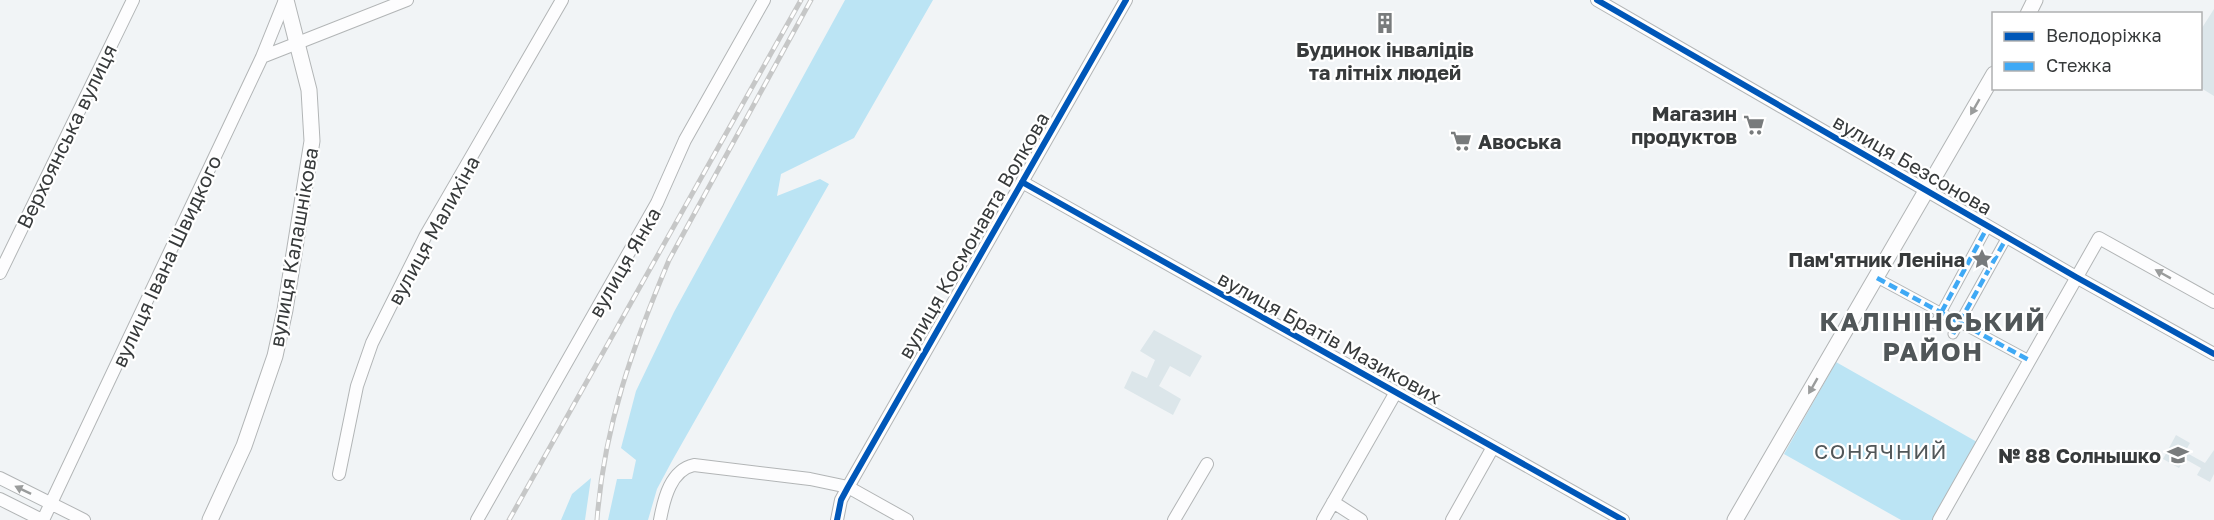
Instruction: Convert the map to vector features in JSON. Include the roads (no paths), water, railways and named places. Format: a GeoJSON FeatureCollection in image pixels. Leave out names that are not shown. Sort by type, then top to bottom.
{"type":"FeatureCollection","features":[{"type":"Feature","properties":{"kind":"street","name":"Верхоянська вулиця"},"geometry":{"type":"LineString","coordinates":[[0,273],[133,0]]}},
{"type":"Feature","properties":{"kind":"street","name":"вулиця Калашнікова"},"geometry":{"type":"LineString","coordinates":[[210,520],[254,417],[275,356],[285,310],[312,141],[309,90],[286,0]]}},
{"type":"Feature","properties":{"kind":"street","name":"вулиця Івана Швидкого"},"geometry":{"type":"LineString","coordinates":[[43,520],[262,57],[286,0]]}},
{"type":"Feature","properties":{"kind":"street"},"geometry":{"type":"LineString","coordinates":[[262,57],[407,0]]}},
{"type":"Feature","properties":{"kind":"street","name":"вулиця Малихіна"},"geometry":{"type":"LineString","coordinates":[[339,474],[357,386],[372,343],[426,235],[562,0]]}},
{"type":"Feature","properties":{"kind":"street","name":"вулиця Янка"},"geometry":{"type":"LineString","coordinates":[[477,520],[657,203],[685,140],[764,0]]}},
{"type":"Feature","properties":{"kind":"street","name":"вулиця Космонавта Волкова"},"geometry":{"type":"LineString","coordinates":[[837,520],[841,500],[848,487],[1126,0]]}},
{"type":"Feature","properties":{"kind":"street","name":"вулиця Безсонова"},"geometry":{"type":"LineString","coordinates":[[1597,0],[2076,277],[2214,354]]}},
{"type":"Feature","properties":{"kind":"street"},"geometry":{"type":"LineString","coordinates":[[1735,520],[1992,78]]}},
{"type":"Feature","properties":{"kind":"street","name":"вулиця Братів Мазикових"},"geometry":{"type":"LineString","coordinates":[[1022,182],[1623,520]]}},
{"type":"Feature","properties":{"kind":"street"},"geometry":{"type":"LineString","coordinates":[[1935,324],[1988,226]]}},
{"type":"Feature","properties":{"kind":"street"},"geometry":{"type":"LineString","coordinates":[[1953,334],[2007,237]]}},
{"type":"Feature","properties":{"kind":"street"},"geometry":{"type":"LineString","coordinates":[[1939,520],[2098,238],[2214,302]]}},
{"type":"Feature","properties":{"kind":"street"},"geometry":{"type":"LineString","coordinates":[[1877,278],[2029,360]]}},
{"type":"Feature","properties":{"kind":"street"},"geometry":{"type":"LineString","coordinates":[[1323,520],[1396,392]]}},
{"type":"Feature","properties":{"kind":"street"},"geometry":{"type":"LineString","coordinates":[[1452,520],[1492,447]]}},
{"type":"Feature","properties":{"kind":"street"},"geometry":{"type":"LineString","coordinates":[[1174,520],[1207,464]]}},
{"type":"Feature","properties":{"kind":"street"},"geometry":{"type":"LineString","coordinates":[[660,520],[672,479],[681,468],[694,465],[810,479],[848,487],[907,520]]}},
{"type":"Feature","properties":{"kind":"street"},"geometry":{"type":"LineString","coordinates":[[0,478],[84,520]]}},
{"type":"Feature","properties":{"kind":"street"},"geometry":{"type":"LineString","coordinates":[[0,499],[43,520]]}},
{"type":"Feature","properties":{"kind":"street"},"geometry":{"type":"LineString","coordinates":[[1333,502],[1361,520]]}},
{"type":"Feature","properties":{"kind":"railway"},"geometry":{"type":"LineString","coordinates":[[509,520],[801,0]]}},
{"type":"Feature","properties":{"kind":"railway"},"geometry":{"type":"LineString","coordinates":[[597,520],[613,419],[632,355],[669,260],[811,0]]}},
{"type":"Feature","properties":{"kind":"place","name":"Будинок інвалідів та літніх людей"},"geometry":{"type":"Point","coordinates":[1385,23]}},
{"type":"Feature","properties":{"kind":"place","name":"Магазин продуктов"},"geometry":{"type":"Point","coordinates":[1754,125]}},
{"type":"Feature","properties":{"kind":"place","name":"Авоська"},"geometry":{"type":"Point","coordinates":[1461,141]}},
{"type":"Feature","properties":{"kind":"place","name":"Пам'ятник Леніна"},"geometry":{"type":"Point","coordinates":[1982,259]}},
{"type":"Feature","properties":{"kind":"place","name":"№ 88 Солнышко"},"geometry":{"type":"Point","coordinates":[2178,455]}},
{"type":"Feature","properties":{"kind":"district","name":"КАЛІНІНСЬКИЙ РАЙОН"},"geometry":{"type":"Point","coordinates":[1933,336]}},
{"type":"Feature","properties":{"kind":"district","name":"СОНЯЧНИЙ"},"geometry":{"type":"Point","coordinates":[1881,451]}}]}
